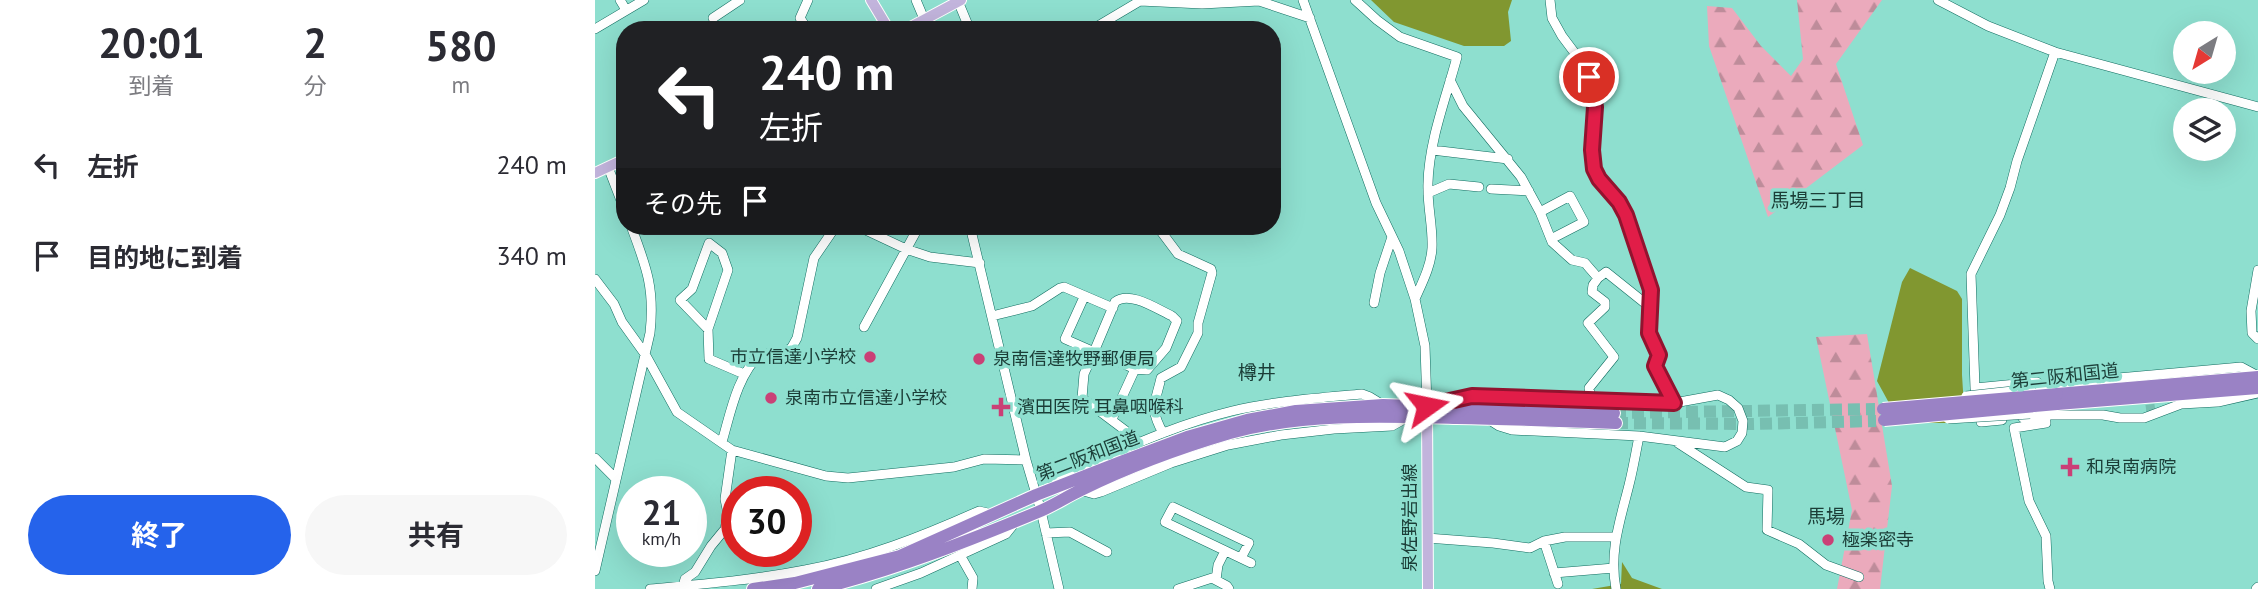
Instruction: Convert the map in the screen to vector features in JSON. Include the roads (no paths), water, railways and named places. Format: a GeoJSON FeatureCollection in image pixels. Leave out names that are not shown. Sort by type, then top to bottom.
{"type":"FeatureCollection","features":[{"type":"Feature","properties":{"kind":"highway","name":"第二阪和国道"},"geometry":{"type":"LineString","coordinates":[[2258,376],[2057,399],[1916,418],[1879,415],[1906,407],[2057,399],[2258,391]]}},
{"type":"Feature","properties":{"kind":"highway","name":"第二阪和国道"},"geometry":{"type":"LineString","coordinates":[[754,589],[795,583],[900,556],[1041,493],[1187,437],[1247,420],[1307,410],[1383,405],[1427,411],[1488,419],[1615,418],[1427,411],[1409,416],[1346,417],[1288,422],[1231,433],[1181,449],[1080,490],[1041,511],[872,575],[818,589]]}},
{"type":"Feature","properties":{"kind":"main road"},"geometry":{"type":"LineString","coordinates":[[871,0],[884,21]]}},
{"type":"Feature","properties":{"kind":"main road"},"geometry":{"type":"LineString","coordinates":[[921,21],[959,1]]}},
{"type":"Feature","properties":{"kind":"main road"},"geometry":{"type":"LineString","coordinates":[[595,173],[616,163]]}},
{"type":"Feature","properties":{"kind":"main road","name":"泉佐野岩出線"},"geometry":{"type":"LineString","coordinates":[[1427,411],[1428,589]]}},
{"type":"Feature","properties":{"kind":"street"},"geometry":{"type":"LineString","coordinates":[[620,0],[626,10]]}},
{"type":"Feature","properties":{"kind":"street"},"geometry":{"type":"LineString","coordinates":[[595,29],[644,0]]}},
{"type":"Feature","properties":{"kind":"street"},"geometry":{"type":"LineString","coordinates":[[802,21],[800,18],[808,0]]}},
{"type":"Feature","properties":{"kind":"street"},"geometry":{"type":"LineString","coordinates":[[916,0],[924,19]]}},
{"type":"Feature","properties":{"kind":"street"},"geometry":{"type":"LineString","coordinates":[[1303,0],[1376,203],[1415,299],[1425,346],[1427,411],[1472,396],[1592,404],[1674,403],[1718,395],[1738,408],[1743,421],[1738,441],[1725,447],[1592,430],[1512,430],[1488,419]]}},
{"type":"Feature","properties":{"kind":"street"},"geometry":{"type":"LineString","coordinates":[[1356,0],[1400,37],[1457,57],[1432,150],[1428,193],[1432,251],[1428,270],[1415,299]]}},
{"type":"Feature","properties":{"kind":"street"},"geometry":{"type":"LineString","coordinates":[[1550,0],[1552,18],[1580,60],[1591,85],[1595,107],[1592,150],[1594,169],[1626,215],[1651,290],[1649,333],[1659,355],[1655,366],[1674,403]]}},
{"type":"Feature","properties":{"kind":"street"},"geometry":{"type":"LineString","coordinates":[[1938,0],[1988,26],[2055,52],[2258,107]]}},
{"type":"Feature","properties":{"kind":"street"},"geometry":{"type":"LineString","coordinates":[[959,1],[967,21]]}},
{"type":"Feature","properties":{"kind":"street"},"geometry":{"type":"LineString","coordinates":[[1106,21],[1140,1],[1202,4],[1259,1],[1310,18]]}},
{"type":"Feature","properties":{"kind":"street"},"geometry":{"type":"LineString","coordinates":[[713,18],[745,2]]}},
{"type":"Feature","properties":{"kind":"street"},"geometry":{"type":"LineString","coordinates":[[2055,52],[2017,161],[2011,188],[1971,274],[1975,388],[1980,422],[2045,416],[2103,415],[2133,419],[2181,404],[2218,402],[2258,391]]}},
{"type":"Feature","properties":{"kind":"street"},"geometry":{"type":"LineString","coordinates":[[1450,80],[1463,106],[1508,159],[1529,191],[1541,212],[1551,239],[1572,260],[1585,263],[1598,278]]}},
{"type":"Feature","properties":{"kind":"street"},"geometry":{"type":"LineString","coordinates":[[1432,150],[1508,159]]}},
{"type":"Feature","properties":{"kind":"street"},"geometry":{"type":"LineString","coordinates":[[608,167],[616,188]]}},
{"type":"Feature","properties":{"kind":"street"},"geometry":{"type":"LineString","coordinates":[[1428,193],[1450,184],[1479,187]]}},
{"type":"Feature","properties":{"kind":"street"},"geometry":{"type":"LineString","coordinates":[[1491,189],[1529,191]]}},
{"type":"Feature","properties":{"kind":"street"},"geometry":{"type":"LineString","coordinates":[[1541,212],[1570,196],[1584,222],[1551,239]]}},
{"type":"Feature","properties":{"kind":"street"},"geometry":{"type":"LineString","coordinates":[[617,476],[652,313],[648,271],[634,235]]}},
{"type":"Feature","properties":{"kind":"street"},"geometry":{"type":"LineString","coordinates":[[722,442],[744,374],[761,353],[782,355],[792,347],[797,338],[814,258],[830,235]]}},
{"type":"Feature","properties":{"kind":"street"},"geometry":{"type":"LineString","coordinates":[[876,235],[930,257],[980,263]]}},
{"type":"Feature","properties":{"kind":"street"},"geometry":{"type":"LineString","coordinates":[[864,327],[914,235]]}},
{"type":"Feature","properties":{"kind":"street"},"geometry":{"type":"LineString","coordinates":[[972,235],[1026,460],[1041,493],[1041,511],[1059,589]]}},
{"type":"Feature","properties":{"kind":"street"},"geometry":{"type":"LineString","coordinates":[[1163,433],[1154,416],[1161,377],[1181,367],[1198,333],[1198,323],[1212,273],[1211,269],[1178,254],[1164,235]]}},
{"type":"Feature","properties":{"kind":"street"},"geometry":{"type":"LineString","coordinates":[[1374,303],[1380,273],[1392,237]]}},
{"type":"Feature","properties":{"kind":"street"},"geometry":{"type":"LineString","coordinates":[[708,329],[680,300],[692,289],[709,243],[722,253],[728,271],[708,329],[709,359],[744,374]]}},
{"type":"Feature","properties":{"kind":"street"},"geometry":{"type":"LineString","coordinates":[[2258,270],[2251,312],[2252,333],[2258,339]]}},
{"type":"Feature","properties":{"kind":"street"},"geometry":{"type":"LineString","coordinates":[[1592,404],[1589,388],[1614,357],[1588,323],[1605,307],[1605,302],[1592,292],[1593,285],[1606,272],[1651,308]]}},
{"type":"Feature","properties":{"kind":"street"},"geometry":{"type":"LineString","coordinates":[[595,279],[645,354],[677,412],[732,450],[826,476],[848,478],[954,467],[984,459],[1026,460]]}},
{"type":"Feature","properties":{"kind":"street"},"geometry":{"type":"LineString","coordinates":[[992,316],[1032,306],[1064,287],[1113,308]]}},
{"type":"Feature","properties":{"kind":"street"},"geometry":{"type":"LineString","coordinates":[[1084,297],[1065,339],[1094,351],[1135,369],[1147,370],[1162,354],[1177,321],[1172,316],[1131,298],[1118,298],[1113,308],[1094,351],[1084,374],[1082,398],[1112,419],[1138,443]]}},
{"type":"Feature","properties":{"kind":"street"},"geometry":{"type":"LineString","coordinates":[[1906,407],[1941,398],[2031,389],[2051,384],[2147,379],[2241,367],[2258,376]]}},
{"type":"Feature","properties":{"kind":"street"},"geometry":{"type":"LineString","coordinates":[[1112,419],[1135,369]]}},
{"type":"Feature","properties":{"kind":"street"},"geometry":{"type":"LineString","coordinates":[[1975,388],[2037,382],[2043,387],[2046,424],[2014,428],[2029,501],[2046,536],[2050,589]]}},
{"type":"Feature","properties":{"kind":"street"},"geometry":{"type":"LineString","coordinates":[[1041,493],[1065,474],[1163,433],[1233,411],[1362,394],[1383,405]]}},
{"type":"Feature","properties":{"kind":"street"},"geometry":{"type":"LineString","coordinates":[[1916,418],[1961,419],[2030,414],[2045,416]]}},
{"type":"Feature","properties":{"kind":"street"},"geometry":{"type":"LineString","coordinates":[[1616,589],[1614,568],[1618,522],[1639,436]]}},
{"type":"Feature","properties":{"kind":"street"},"geometry":{"type":"LineString","coordinates":[[1673,440],[1747,487],[1768,490],[1767,530],[1799,544],[1826,565],[1859,577]]}},
{"type":"Feature","properties":{"kind":"street"},"geometry":{"type":"LineString","coordinates":[[683,586],[685,579],[695,572],[711,545],[725,529],[729,514],[725,499],[732,450]]}},
{"type":"Feature","properties":{"kind":"street"},"geometry":{"type":"LineString","coordinates":[[595,458],[616,480],[595,571]]}},
{"type":"Feature","properties":{"kind":"street"},"geometry":{"type":"LineString","coordinates":[[1241,558],[1249,543],[1173,507],[1165,522],[1251,564]]}},
{"type":"Feature","properties":{"kind":"street"},"geometry":{"type":"LineString","coordinates":[[650,589],[752,579],[806,570],[883,549],[979,511],[992,514]]}},
{"type":"Feature","properties":{"kind":"street"},"geometry":{"type":"LineString","coordinates":[[876,589],[922,573],[1006,534],[1017,520]]}},
{"type":"Feature","properties":{"kind":"street"},"geometry":{"type":"LineString","coordinates":[[1192,535],[1199,520]]}},
{"type":"Feature","properties":{"kind":"street"},"geometry":{"type":"LineString","coordinates":[[1046,533],[1070,532],[1107,552]]}},
{"type":"Feature","properties":{"kind":"street"},"geometry":{"type":"LineString","coordinates":[[1427,538],[1529,548],[1544,541],[1565,537],[1616,537]]}},
{"type":"Feature","properties":{"kind":"street"},"geometry":{"type":"LineString","coordinates":[[1544,541],[1558,584]]}},
{"type":"Feature","properties":{"kind":"street"},"geometry":{"type":"LineString","coordinates":[[1216,580],[1218,565],[1225,551]]}},
{"type":"Feature","properties":{"kind":"street"},"geometry":{"type":"LineString","coordinates":[[960,555],[973,578],[972,589]]}},
{"type":"Feature","properties":{"kind":"street"},"geometry":{"type":"LineString","coordinates":[[1554,573],[1614,568]]}},
{"type":"Feature","properties":{"kind":"street"},"geometry":{"type":"LineString","coordinates":[[1178,589],[1212,578],[1229,589]]}},
{"type":"Feature","properties":{"kind":"tunnel"},"geometry":{"type":"LineString","coordinates":[[2148,391],[2151,412]]}},
{"type":"Feature","properties":{"kind":"tunnel"},"geometry":{"type":"LineString","coordinates":[[1614,413],[1875,409]]}},
{"type":"Feature","properties":{"kind":"tunnel"},"geometry":{"type":"LineString","coordinates":[[1616,423],[1876,421]]}},
{"type":"Feature","properties":{"kind":"place","name":"市立信達小学校"},"geometry":{"type":"Point","coordinates":[870,357]}},
{"type":"Feature","properties":{"kind":"place","name":"泉南信達牧野郵便局"},"geometry":{"type":"Point","coordinates":[979,359]}},
{"type":"Feature","properties":{"kind":"place","name":"泉南市立信達小学校"},"geometry":{"type":"Point","coordinates":[771,398]}},
{"type":"Feature","properties":{"kind":"place","name":"濱田医院 耳鼻咽喉科"},"geometry":{"type":"Point","coordinates":[1001,407]}},
{"type":"Feature","properties":{"kind":"place","name":"和泉南病院"},"geometry":{"type":"Point","coordinates":[2070,467]}},
{"type":"Feature","properties":{"kind":"place","name":"極楽密寺"},"geometry":{"type":"Point","coordinates":[1828,540]}},
{"type":"Feature","properties":{"kind":"district","name":"馬場三丁目"},"geometry":{"type":"Point","coordinates":[1818,200]}},
{"type":"Feature","properties":{"kind":"district","name":"樽井"},"geometry":{"type":"Point","coordinates":[1257,372]}},
{"type":"Feature","properties":{"kind":"district","name":"馬場"},"geometry":{"type":"Point","coordinates":[1826,516]}}]}
